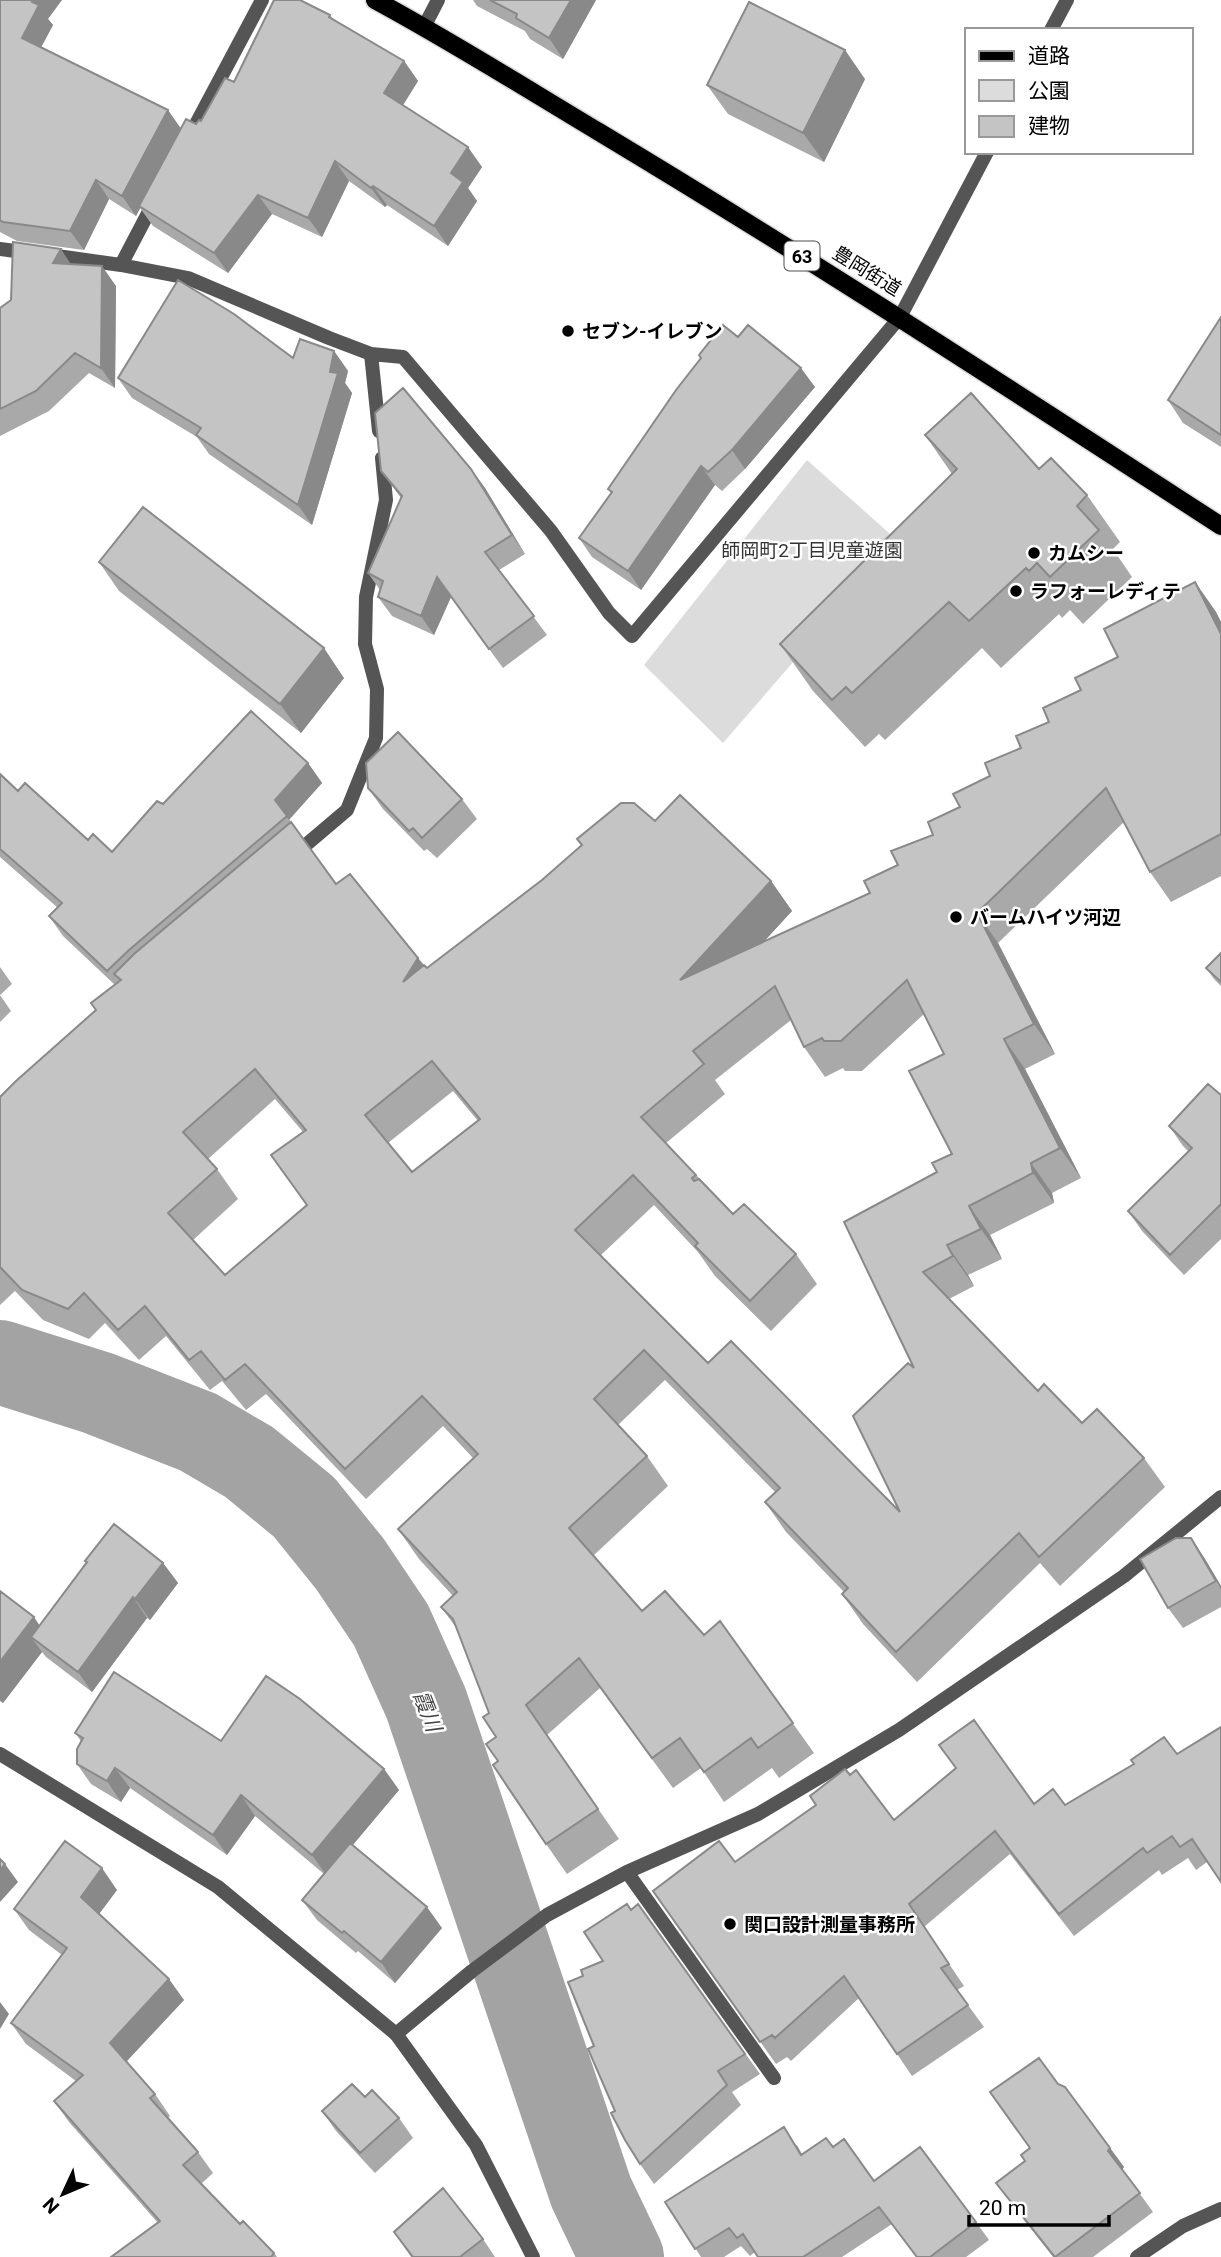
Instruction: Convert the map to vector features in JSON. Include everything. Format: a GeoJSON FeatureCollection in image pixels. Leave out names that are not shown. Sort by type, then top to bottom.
{"type":"FeatureCollection","features":[{"type":"Feature","properties":{"kind":"main road","name":"豊岡街道"},"geometry":{"type":"LineString","coordinates":[[375,0],[698,191],[900,317],[1221,526]]}},
{"type":"Feature","properties":{"kind":"street"},"geometry":{"type":"LineString","coordinates":[[179,156],[262,0]]}},
{"type":"Feature","properties":{"kind":"street"},"geometry":{"type":"LineString","coordinates":[[424,27],[438,0]]}},
{"type":"Feature","properties":{"kind":"street"},"geometry":{"type":"LineString","coordinates":[[1052,28],[1067,0]]}},
{"type":"Feature","properties":{"kind":"street"},"geometry":{"type":"LineString","coordinates":[[0,249],[121,265],[188,278],[371,354],[403,357],[551,531],[608,613],[632,636],[900,317],[986,154]]}},
{"type":"Feature","properties":{"kind":"street"},"geometry":{"type":"LineString","coordinates":[[121,265],[160,192]]}},
{"type":"Feature","properties":{"kind":"street"},"geometry":{"type":"LineString","coordinates":[[286,862],[347,810],[376,738],[377,689],[365,645],[366,597],[386,500],[371,354]]}},
{"type":"Feature","properties":{"kind":"street"},"geometry":{"type":"LineString","coordinates":[[396,2034],[540,1920],[627,1872],[758,1814],[899,1730],[1125,1576],[1221,1497]]}},
{"type":"Feature","properties":{"kind":"street"},"geometry":{"type":"LineString","coordinates":[[0,1754],[218,1887],[396,2034],[476,2145],[533,2257]]}},
{"type":"Feature","properties":{"kind":"street"},"geometry":{"type":"LineString","coordinates":[[627,1872],[774,2078]]}},
{"type":"Feature","properties":{"kind":"street"},"geometry":{"type":"LineString","coordinates":[[1137,2257],[1183,2226],[1221,2209]]}},
{"type":"Feature","properties":{"kind":"green space","name":"師岡町2丁目児童遊園"},"geometry":{"type":"Polygon","coordinates":[[[807,460],[898,541],[723,743],[644,665],[807,460]]]}},
{"type":"Feature","properties":{"kind":"building"},"geometry":{"type":"Polygon","coordinates":[[[0,0],[34,0],[32,2],[39,5],[22,38],[168,110],[122,196],[96,180],[70,231],[0,220],[0,0]]]}},
{"type":"Feature","properties":{"kind":"building"},"geometry":{"type":"Polygon","coordinates":[[[274,0],[300,0],[330,15],[329,17],[404,61],[384,93],[468,147],[451,173],[463,182],[434,226],[373,186],[371,188],[335,161],[308,218],[258,195],[214,253],[139,206],[186,119],[196,124],[201,121],[225,78],[234,82],[274,0]]]}},
{"type":"Feature","properties":{"kind":"building"},"geometry":{"type":"Polygon","coordinates":[[[490,0],[571,0],[549,38],[516,18],[517,14],[490,0]]]}},
{"type":"Feature","properties":{"kind":"building"},"geometry":{"type":"Polygon","coordinates":[[[749,2],[845,50],[803,133],[707,85],[749,2]]]}},
{"type":"Feature","properties":{"kind":"building"},"geometry":{"type":"Polygon","coordinates":[[[13,242],[61,249],[53,263],[102,266],[101,368],[75,353],[36,391],[0,409],[0,308],[11,300],[13,242]]]}},
{"type":"Feature","properties":{"kind":"building"},"geometry":{"type":"Polygon","coordinates":[[[178,280],[234,314],[293,358],[300,339],[334,351],[330,372],[338,373],[298,505],[196,435],[201,428],[118,378],[178,280]]]}},
{"type":"Feature","properties":{"kind":"building"},"geometry":{"type":"Polygon","coordinates":[[[1221,317],[1221,435],[1168,400],[1221,317]]]}},
{"type":"Feature","properties":{"kind":"building"},"geometry":{"type":"Polygon","coordinates":[[[723,325],[738,337],[748,325],[801,368],[732,450],[708,472],[701,466],[628,571],[579,538],[612,492],[608,489],[701,358],[699,355],[723,325]]]}},
{"type":"Feature","properties":{"kind":"building"},"geometry":{"type":"Polygon","coordinates":[[[403,388],[471,469],[512,535],[485,552],[534,616],[489,649],[437,577],[421,616],[378,597],[383,581],[368,573],[402,496],[381,471],[375,413],[403,388]]]}},
{"type":"Feature","properties":{"kind":"building"},"geometry":{"type":"Polygon","coordinates":[[[971,393],[1039,469],[1051,458],[1087,495],[1077,506],[1099,530],[1050,577],[1037,563],[1029,571],[1026,568],[969,621],[949,602],[852,693],[846,687],[832,700],[780,644],[957,469],[925,435],[971,393]]]}},
{"type":"Feature","properties":{"kind":"building"},"geometry":{"type":"Polygon","coordinates":[[[143,507],[324,648],[280,704],[99,562],[143,507]]]}},
{"type":"Feature","properties":{"kind":"building"},"geometry":{"type":"Polygon","coordinates":[[[1195,582],[1221,634],[1221,834],[1150,872],[1106,788],[977,913],[1034,1024],[1004,1039],[1060,1148],[1031,1163],[1033,1173],[969,1206],[981,1229],[947,1245],[953,1256],[923,1272],[1038,1391],[1044,1384],[1082,1423],[1097,1409],[1144,1458],[1039,1557],[1019,1533],[896,1652],[842,1594],[848,1588],[765,1502],[780,1488],[644,1350],[594,1399],[647,1456],[569,1528],[642,1611],[665,1591],[704,1635],[720,1621],[793,1723],[758,1748],[751,1738],[704,1772],[680,1738],[652,1758],[579,1658],[526,1705],[598,1809],[546,1844],[493,1765],[498,1761],[486,1744],[496,1737],[483,1717],[489,1713],[453,1619],[441,1607],[457,1592],[398,1529],[478,1454],[422,1396],[345,1469],[245,1364],[225,1380],[201,1351],[189,1360],[145,1306],[118,1330],[84,1293],[68,1309],[22,1290],[0,1267],[0,1097],[96,1010],[91,1003],[121,980],[114,974],[134,954],[291,822],[336,884],[350,874],[418,958],[403,982],[424,965],[427,968],[542,880],[582,845],[577,839],[621,803],[634,803],[655,821],[680,795],[771,881],[680,980],[870,893],[864,881],[898,865],[891,851],[933,835],[928,822],[960,807],[953,794],[990,776],[985,763],[1021,748],[1016,736],[1049,722],[1043,708],[1081,690],[1075,678],[1118,657],[1104,629],[1195,582]],[[907,980],[841,1041],[824,1041],[822,1038],[804,1047],[775,986],[693,1051],[704,1064],[641,1117],[696,1175],[692,1178],[694,1181],[699,1179],[733,1214],[744,1204],[796,1254],[750,1301],[695,1246],[698,1243],[633,1175],[575,1230],[708,1363],[731,1341],[900,1512],[853,1416],[908,1363],[914,1368],[844,1222],[937,1172],[932,1163],[952,1154],[909,1071],[944,1054],[907,980]],[[432,1061],[365,1115],[412,1172],[480,1119],[432,1061]],[[255,1069],[183,1132],[217,1169],[168,1213],[225,1275],[307,1205],[271,1155],[306,1130],[255,1069]]]}},
{"type":"Feature","properties":{"kind":"building"},"geometry":{"type":"Polygon","coordinates":[[[251,711],[308,763],[275,800],[287,816],[107,971],[49,916],[62,903],[0,849],[0,774],[18,791],[25,783],[88,840],[93,834],[112,852],[157,801],[163,804],[251,711]]]}},
{"type":"Feature","properties":{"kind":"building"},"geometry":{"type":"Polygon","coordinates":[[[398,732],[462,799],[422,838],[413,828],[409,831],[368,788],[366,763],[398,732]]]}},
{"type":"Feature","properties":{"kind":"building"},"geometry":{"type":"Polygon","coordinates":[[[1221,953],[1221,982],[1206,968],[1221,953]]]}},
{"type":"Feature","properties":{"kind":"building"},"geometry":{"type":"Polygon","coordinates":[[[1208,1084],[1221,1095],[1221,1204],[1170,1255],[1128,1211],[1192,1148],[1169,1126],[1208,1084]]]}},
{"type":"Feature","properties":{"kind":"building"},"geometry":{"type":"Polygon","coordinates":[[[114,1524],[163,1563],[135,1599],[133,1597],[78,1672],[31,1637],[114,1524]]]}},
{"type":"Feature","properties":{"kind":"building"},"geometry":{"type":"Polygon","coordinates":[[[1176,1538],[1191,1538],[1216,1581],[1168,1608],[1140,1559],[1176,1538]]]}},
{"type":"Feature","properties":{"kind":"building"},"geometry":{"type":"Polygon","coordinates":[[[0,1591],[34,1617],[0,1662],[0,1591]]]}},
{"type":"Feature","properties":{"kind":"building"},"geometry":{"type":"Polygon","coordinates":[[[114,1672],[221,1741],[266,1676],[300,1699],[384,1769],[312,1855],[241,1795],[213,1835],[115,1768],[107,1781],[77,1764],[77,1749],[83,1738],[75,1733],[114,1672]]]}},
{"type":"Feature","properties":{"kind":"building"},"geometry":{"type":"Polygon","coordinates":[[[974,1720],[1034,1804],[1053,1789],[1065,1805],[1134,1764],[1131,1760],[1164,1737],[1177,1754],[1221,1727],[1221,1882],[1192,1839],[1180,1847],[1172,1836],[1147,1853],[1143,1848],[1059,1914],[995,1831],[909,1904],[949,1964],[941,1968],[968,2005],[897,2054],[844,1976],[775,2038],[772,2035],[760,2042],[653,1891],[719,1841],[735,1862],[816,1805],[810,1796],[845,1769],[850,1775],[856,1770],[894,1820],[956,1768],[939,1745],[974,1720]]]}},
{"type":"Feature","properties":{"kind":"building"},"geometry":{"type":"Polygon","coordinates":[[[65,1841],[102,1868],[81,1897],[169,1979],[110,2043],[155,2094],[150,2098],[198,2152],[183,2165],[240,2224],[243,2221],[274,2253],[271,2257],[111,2257],[160,2221],[54,2101],[83,2075],[11,2023],[67,1948],[14,1909],[65,1841]]]}},
{"type":"Feature","properties":{"kind":"building"},"geometry":{"type":"Polygon","coordinates":[[[350,1843],[427,1907],[381,1962],[302,1900],[350,1843]]]}},
{"type":"Feature","properties":{"kind":"building"},"geometry":{"type":"Polygon","coordinates":[[[627,1904],[631,1910],[638,1904],[745,2054],[718,2071],[727,2085],[640,2164],[611,2113],[615,2111],[588,2049],[594,2046],[568,1982],[583,1976],[581,1970],[603,1961],[584,1932],[627,1904]]]}},
{"type":"Feature","properties":{"kind":"building"},"geometry":{"type":"Polygon","coordinates":[[[1039,2058],[1058,2084],[1065,2087],[1140,2193],[1055,2257],[996,2183],[1025,2161],[1021,2155],[1030,2148],[990,2092],[1039,2058]]]}},
{"type":"Feature","properties":{"kind":"building"},"geometry":{"type":"Polygon","coordinates":[[[352,2084],[365,2097],[372,2090],[399,2118],[360,2153],[322,2111],[352,2084]]]}},
{"type":"Feature","properties":{"kind":"building"},"geometry":{"type":"Polygon","coordinates":[[[784,2127],[801,2155],[826,2138],[833,2147],[844,2139],[874,2181],[920,2147],[976,2222],[930,2257],[917,2257],[879,2207],[803,2257],[758,2257],[743,2234],[737,2238],[729,2228],[695,2249],[665,2202],[784,2127]]]}},
{"type":"Feature","properties":{"kind":"building"},"geometry":{"type":"Polygon","coordinates":[[[443,2188],[483,2239],[462,2257],[413,2257],[394,2232],[443,2188]]]}},
{"type":"Feature","properties":{"kind":"waterway","name":"霞川"},"geometry":{"type":"LineString","coordinates":[[0,1362],[98,1393],[198,1432],[249,1462],[304,1507],[350,1564],[391,1625],[426,1703],[591,2192],[622,2257]]}},
{"type":"Feature","properties":{"kind":"place","name":"セブン-イレブン"},"geometry":{"type":"Point","coordinates":[568,331]}},
{"type":"Feature","properties":{"kind":"place","name":"カムシー"},"geometry":{"type":"Point","coordinates":[1034,553]}},
{"type":"Feature","properties":{"kind":"place","name":"ラフォーレディテ"},"geometry":{"type":"Point","coordinates":[1016,591]}},
{"type":"Feature","properties":{"kind":"place","name":"バームハイツ河辺"},"geometry":{"type":"Point","coordinates":[956,917]}},
{"type":"Feature","properties":{"kind":"place","name":"関口設計測量事務所"},"geometry":{"type":"Point","coordinates":[730,1924]}}]}
